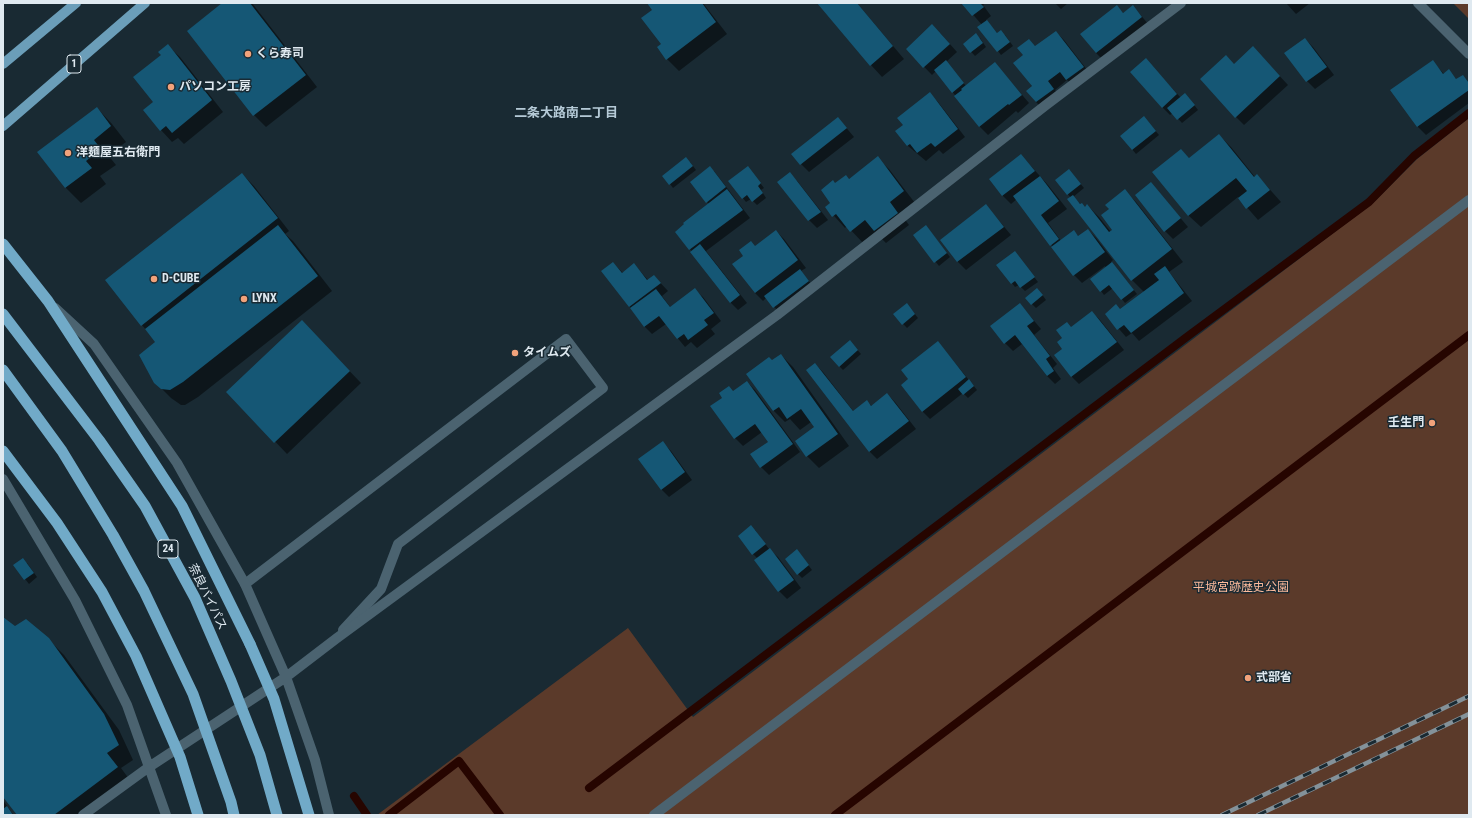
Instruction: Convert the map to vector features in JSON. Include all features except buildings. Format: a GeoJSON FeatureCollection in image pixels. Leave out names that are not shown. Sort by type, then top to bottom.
{"type":"FeatureCollection","features":[{"type":"Feature","properties":{"kind":"highway"},"geometry":{"type":"LineString","coordinates":[[3,244],[48,301],[182,506],[250,644],[274,699],[309,815]]}},
{"type":"Feature","properties":{"kind":"highway","name":"奈良バイパス"},"geometry":{"type":"LineString","coordinates":[[3,314],[99,440],[145,506],[195,598],[231,682],[260,755],[277,815]]}},
{"type":"Feature","properties":{"kind":"highway"},"geometry":{"type":"LineString","coordinates":[[3,370],[62,451],[113,535],[144,591],[193,694],[231,802],[234,815]]}},
{"type":"Feature","properties":{"kind":"highway"},"geometry":{"type":"LineString","coordinates":[[3,451],[65,536],[102,592],[136,656],[180,757],[198,815]]}},
{"type":"Feature","properties":{"kind":"main road"},"geometry":{"type":"LineString","coordinates":[[3,64],[76,3]]}},
{"type":"Feature","properties":{"kind":"main road","name":"1"},"geometry":{"type":"LineString","coordinates":[[3,126],[145,3]]}},
{"type":"Feature","properties":{"kind":"street"},"geometry":{"type":"LineString","coordinates":[[83,815],[149,767],[286,677],[337,638],[777,316],[1040,110],[1181,3]]}},
{"type":"Feature","properties":{"kind":"street"},"geometry":{"type":"LineString","coordinates":[[1418,3],[1469,54]]}},
{"type":"Feature","properties":{"kind":"street"},"geometry":{"type":"LineString","coordinates":[[654,815],[1469,200]]}},
{"type":"Feature","properties":{"kind":"street"},"geometry":{"type":"LineString","coordinates":[[48,301],[94,344],[177,462],[245,584],[286,677],[315,760],[329,815]]}},
{"type":"Feature","properties":{"kind":"street"},"geometry":{"type":"LineString","coordinates":[[245,584],[566,339],[603,388],[398,544],[381,589],[337,638]]}},
{"type":"Feature","properties":{"kind":"street"},"geometry":{"type":"LineString","coordinates":[[3,478],[76,600],[127,706],[166,815]]}},
{"type":"Feature","properties":{"kind":"green space"},"geometry":{"type":"Polygon","coordinates":[[[1453,3],[1469,3],[1469,19],[1453,3]]]}},
{"type":"Feature","properties":{"kind":"green space","name":"平城宮跡歴史公園"},"geometry":{"type":"Polygon","coordinates":[[[1469,118],[1469,815],[377,815],[628,628],[693,717],[1373,203],[1417,159],[1469,118]]]}},
{"type":"Feature","properties":{"kind":"waterway"},"geometry":{"type":"LineString","coordinates":[[589,788],[1188,336],[1369,202],[1414,156],[1469,113]]}},
{"type":"Feature","properties":{"kind":"waterway"},"geometry":{"type":"LineString","coordinates":[[835,815],[1469,335]]}},
{"type":"Feature","properties":{"kind":"waterway"},"geometry":{"type":"LineString","coordinates":[[389,815],[459,761],[500,815]]}},
{"type":"Feature","properties":{"kind":"waterway"},"geometry":{"type":"LineString","coordinates":[[354,796],[367,815]]}},
{"type":"Feature","properties":{"kind":"railway"},"geometry":{"type":"LineString","coordinates":[[1222,815],[1469,696]]}},
{"type":"Feature","properties":{"kind":"railway"},"geometry":{"type":"LineString","coordinates":[[1258,815],[1469,714]]}},
{"type":"Feature","properties":{"kind":"place","name":"くら寿司"},"geometry":{"type":"Point","coordinates":[248,54]}},
{"type":"Feature","properties":{"kind":"place","name":"パソコン工房"},"geometry":{"type":"Point","coordinates":[171,87]}},
{"type":"Feature","properties":{"kind":"place","name":"洋麺屋五右衛門"},"geometry":{"type":"Point","coordinates":[68,153]}},
{"type":"Feature","properties":{"kind":"place","name":"D-CUBE"},"geometry":{"type":"Point","coordinates":[154,279]}},
{"type":"Feature","properties":{"kind":"place","name":"LYNX"},"geometry":{"type":"Point","coordinates":[244,299]}},
{"type":"Feature","properties":{"kind":"place","name":"タイムズ"},"geometry":{"type":"Point","coordinates":[515,353]}},
{"type":"Feature","properties":{"kind":"place","name":"壬生門"},"geometry":{"type":"Point","coordinates":[1432,423]}},
{"type":"Feature","properties":{"kind":"place","name":"式部省"},"geometry":{"type":"Point","coordinates":[1248,678]}},
{"type":"Feature","properties":{"kind":"district","name":"二条大路南二丁目"},"geometry":{"type":"Point","coordinates":[566,114]}}]}
